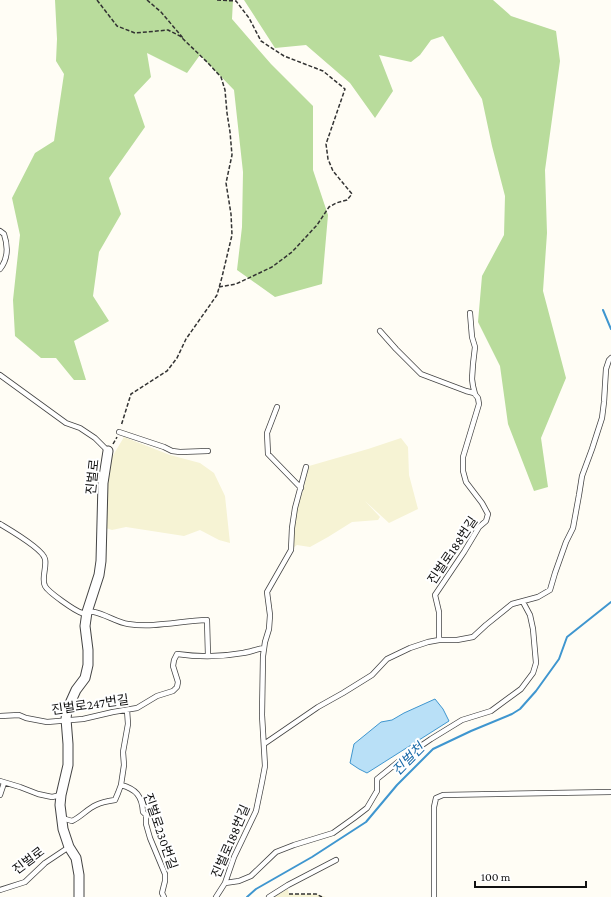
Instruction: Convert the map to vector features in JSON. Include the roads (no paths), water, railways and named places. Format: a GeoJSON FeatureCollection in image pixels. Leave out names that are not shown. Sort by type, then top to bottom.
{"type":"FeatureCollection","features":[{"type":"Feature","properties":{"kind":"street","name":"진벌로"},"geometry":{"type":"LineString","coordinates":[[79,897],[79,875],[76,858],[69,847],[63,829],[60,805],[68,765],[67,710],[76,690],[85,678],[88,665],[86,626],[87,613],[99,575],[101,561],[103,483],[108,451]]}},
{"type":"Feature","properties":{"kind":"lane"},"geometry":{"type":"LineString","coordinates":[[0,231],[4,234],[6,240],[7,256],[0,269]]}},
{"type":"Feature","properties":{"kind":"lane"},"geometry":{"type":"LineString","coordinates":[[470,313],[472,337],[475,347],[472,379],[475,394]]}},
{"type":"Feature","properties":{"kind":"lane"},"geometry":{"type":"LineString","coordinates":[[380,331],[396,350],[421,374],[475,394]]}},
{"type":"Feature","properties":{"kind":"lane"},"geometry":{"type":"LineString","coordinates":[[264,744],[318,707],[343,694],[372,675],[387,659],[410,648],[428,642],[439,640],[457,640],[473,637],[486,624],[512,604],[538,597],[550,590],[566,542],[573,528],[582,476],[602,418],[606,369],[611,358]]}},
{"type":"Feature","properties":{"kind":"lane","name":"진벌로"},"geometry":{"type":"LineString","coordinates":[[0,375],[66,423],[80,428],[95,438],[108,451]]}},
{"type":"Feature","properties":{"kind":"lane","name":"진벌로188번길"},"geometry":{"type":"LineString","coordinates":[[439,640],[438,612],[435,595],[479,527],[486,521],[488,514],[482,503],[466,482],[464,471],[463,457],[479,404],[478,398],[475,394]]}},
{"type":"Feature","properties":{"kind":"lane"},"geometry":{"type":"LineString","coordinates":[[277,407],[267,433],[268,454],[301,488]]}},
{"type":"Feature","properties":{"kind":"lane"},"geometry":{"type":"LineString","coordinates":[[120,432],[172,451],[208,451]]}},
{"type":"Feature","properties":{"kind":"lane","name":"진벌로188번길"},"geometry":{"type":"LineString","coordinates":[[216,897],[225,883],[234,857],[256,811],[265,766],[262,715],[264,648],[269,629],[270,615],[267,592],[291,550],[295,508],[306,467]]}},
{"type":"Feature","properties":{"kind":"lane"},"geometry":{"type":"LineString","coordinates":[[0,524],[21,537],[45,558],[43,582],[46,588],[80,612],[93,612],[126,624],[152,626],[193,620],[207,620],[208,656]]}},
{"type":"Feature","properties":{"kind":"lane"},"geometry":{"type":"LineString","coordinates":[[225,883],[239,881],[251,876],[276,852],[333,833],[367,808],[377,791],[377,779],[402,758],[462,720],[491,711],[521,689],[533,673],[536,663],[533,628],[530,616],[523,602]]}},
{"type":"Feature","properties":{"kind":"lane","name":"진벌로247번길"},"geometry":{"type":"LineString","coordinates":[[0,716],[19,715],[26,718],[47,722],[83,719],[137,708],[158,696],[173,691],[177,687],[178,682],[173,666],[177,654],[193,656],[225,655],[264,648]]}},
{"type":"Feature","properties":{"kind":"lane"},"geometry":{"type":"LineString","coordinates":[[62,818],[72,821],[79,818],[96,805],[106,801],[115,800],[121,785],[124,765],[123,752],[128,724],[126,710]]}},
{"type":"Feature","properties":{"kind":"lane"},"geometry":{"type":"LineString","coordinates":[[0,795],[2,782],[38,794],[52,797],[61,795]]}},
{"type":"Feature","properties":{"kind":"lane","name":"진벌로230번길"},"geometry":{"type":"LineString","coordinates":[[121,785],[131,788],[140,796],[143,812],[146,815],[148,831],[165,874],[162,893],[164,897]]}},
{"type":"Feature","properties":{"kind":"lane"},"geometry":{"type":"LineString","coordinates":[[434,897],[434,807],[436,798],[443,795],[611,792]]}},
{"type":"Feature","properties":{"kind":"lane","name":"진벌로"},"geometry":{"type":"LineString","coordinates":[[0,890],[25,882],[45,863],[69,847]]}},
{"type":"Feature","properties":{"kind":"lane"},"geometry":{"type":"LineString","coordinates":[[269,897],[336,860]]}},
{"type":"Feature","properties":{"kind":"water"},"geometry":{"type":"Polygon","coordinates":[[[435,699],[443,709],[449,721],[367,773],[350,763],[354,744],[381,722],[392,720],[435,699]]]}},
{"type":"Feature","properties":{"kind":"waterway","name":"진벌천"},"geometry":{"type":"LineString","coordinates":[[603,310],[611,329]]}},
{"type":"Feature","properties":{"kind":"waterway","name":"진벌천"},"geometry":{"type":"LineString","coordinates":[[247,897],[256,889],[312,857],[366,822],[397,785],[433,749],[512,714],[520,709],[536,691],[559,659],[567,637],[611,602]]}}]}
